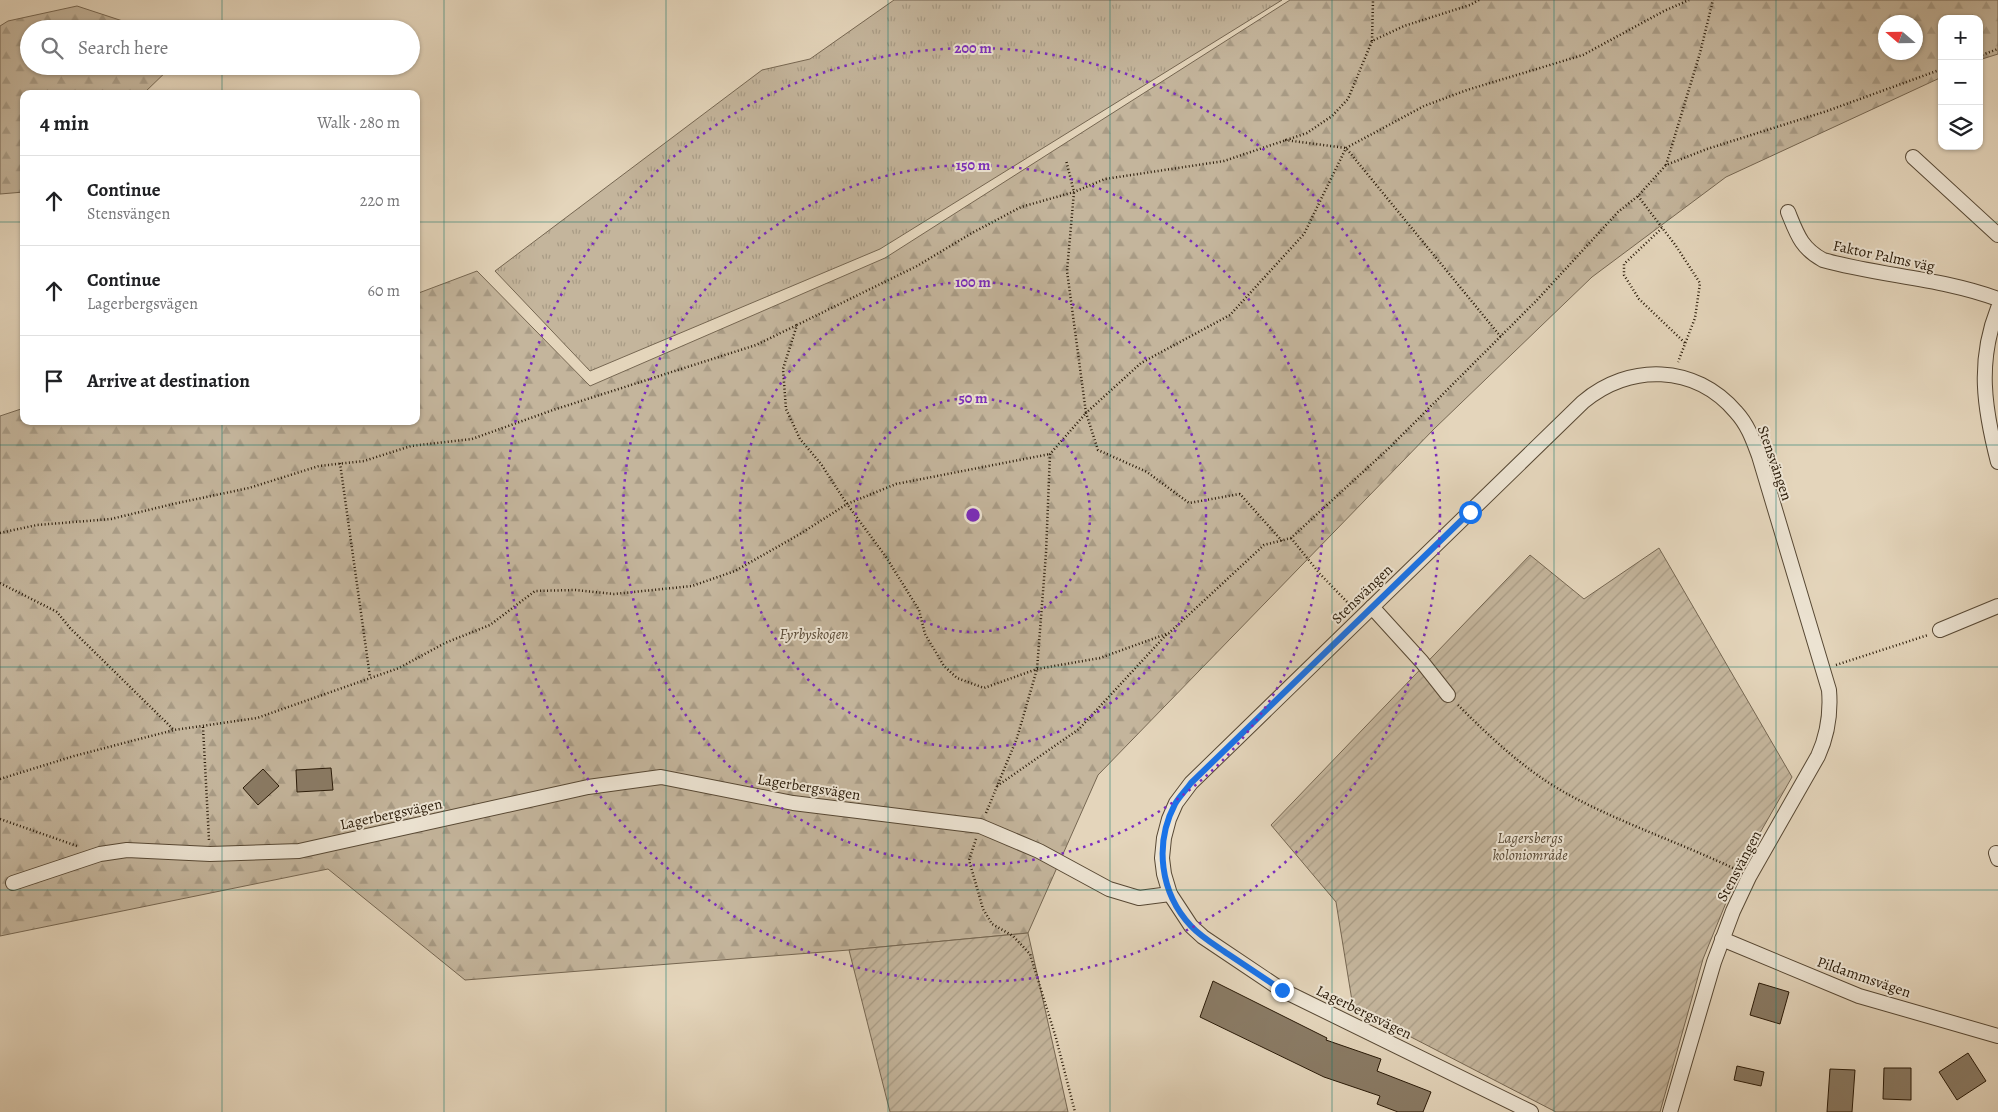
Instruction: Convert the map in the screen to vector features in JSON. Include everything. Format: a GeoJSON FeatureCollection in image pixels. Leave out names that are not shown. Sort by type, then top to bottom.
{"type":"FeatureCollection","features":[{"type":"Feature","properties":{"kind":"street"},"geometry":{"type":"LineString","coordinates":[[1913,157],[1998,235]]}},
{"type":"Feature","properties":{"kind":"street","name":"Faktor Palms väg"},"geometry":{"type":"LineString","coordinates":[[1788,212],[1796,233],[1805,248],[1823,260],[1954,286],[1983,293],[1998,299]]}},
{"type":"Feature","properties":{"kind":"street"},"geometry":{"type":"LineString","coordinates":[[1998,308],[1989,330],[1984,376],[1986,409],[1998,462]]}},
{"type":"Feature","properties":{"kind":"street","name":"Stensvängen"},"geometry":{"type":"LineString","coordinates":[[1170,894],[1164,874],[1162,858],[1168,820],[1176,803],[1191,783],[1367,612],[1594,393],[1625,378],[1659,373],[1673,375],[1698,383],[1712,391],[1736,412],[1747,426],[1758,456],[1829,690],[1830,709],[1825,742],[1749,876],[1722,938],[1670,1112]]}},
{"type":"Feature","properties":{"kind":"street"},"geometry":{"type":"LineString","coordinates":[[1940,630],[1998,606]]}},
{"type":"Feature","properties":{"kind":"street"},"geometry":{"type":"LineString","coordinates":[[1367,612],[1422,662],[1448,695]]}},
{"type":"Feature","properties":{"kind":"street","name":"Lagerbergsvägen"},"geometry":{"type":"LineString","coordinates":[[13,883],[100,854],[126,850],[210,854],[300,851],[588,788],[661,777],[793,803],[980,826],[1039,851],[1110,889],[1128,896],[1139,898],[1170,894],[1191,926],[1203,937],[1282,990],[1531,1112]]}},
{"type":"Feature","properties":{"kind":"street","name":"Pildammsvägen"},"geometry":{"type":"LineString","coordinates":[[1722,938],[1859,996],[1998,1036]]}},
{"type":"Feature","properties":{"kind":"path"},"geometry":{"type":"LineString","coordinates":[[0,533],[37,525],[111,519],[250,488],[319,466],[364,461],[411,446],[472,439],[553,410],[756,345],[917,266],[972,233],[1021,207],[1074,192],[1105,179],[1224,161],[1307,133],[1332,116],[1348,99],[1372,41],[1373,0]]}},
{"type":"Feature","properties":{"kind":"path"},"geometry":{"type":"LineString","coordinates":[[1372,41],[1404,26],[1470,5],[1479,0]]}},
{"type":"Feature","properties":{"kind":"path"},"geometry":{"type":"LineString","coordinates":[[1284,140],[1346,148],[1424,106],[1467,90],[1583,55],[1664,11],[1689,0]]}},
{"type":"Feature","properties":{"kind":"path"},"geometry":{"type":"LineString","coordinates":[[996,787],[1079,729],[1168,633],[1264,545],[1291,538],[1388,449],[1501,337],[1618,212],[1638,196],[1666,165],[1700,53],[1713,0]]}},
{"type":"Feature","properties":{"kind":"path"},"geometry":{"type":"LineString","coordinates":[[1983,55],[1998,49]]}},
{"type":"Feature","properties":{"kind":"path"},"geometry":{"type":"LineString","coordinates":[[1666,165],[1827,112],[1938,71]]}},
{"type":"Feature","properties":{"kind":"path"},"geometry":{"type":"LineString","coordinates":[[1346,148],[1501,337]]}},
{"type":"Feature","properties":{"kind":"path"},"geometry":{"type":"LineString","coordinates":[[0,779],[74,756],[174,730],[257,718],[399,668],[445,643],[490,625],[535,591],[575,590],[614,594],[692,586],[736,571],[847,504],[896,484],[1050,454],[1086,413],[1140,363],[1230,315],[1304,234],[1346,148]]}},
{"type":"Feature","properties":{"kind":"path"},"geometry":{"type":"LineString","coordinates":[[1066,160],[1074,192],[1066,271],[1086,413],[1098,450],[1147,472],[1189,503],[1240,494],[1282,541]]}},
{"type":"Feature","properties":{"kind":"path"},"geometry":{"type":"LineString","coordinates":[[1638,196],[1700,283],[1695,318],[1673,375]]}},
{"type":"Feature","properties":{"kind":"path"},"geometry":{"type":"LineString","coordinates":[[1662,228],[1624,264],[1624,274],[1639,299],[1685,343]]}},
{"type":"Feature","properties":{"kind":"path"},"geometry":{"type":"LineString","coordinates":[[797,325],[783,369],[786,409],[800,439],[821,464],[886,558],[919,610],[925,634],[944,666],[957,678],[984,688],[1037,669],[1100,658],[1168,633]]}},
{"type":"Feature","properties":{"kind":"path"},"geometry":{"type":"LineString","coordinates":[[1050,454],[1046,553],[1037,669],[1016,738],[980,826],[969,860],[982,909],[992,924],[1013,936],[1030,954],[1056,1038],[1075,1112]]}},
{"type":"Feature","properties":{"kind":"path"},"geometry":{"type":"LineString","coordinates":[[340,463],[370,677]]}},
{"type":"Feature","properties":{"kind":"path"},"geometry":{"type":"LineString","coordinates":[[1291,538],[1320,574],[1367,612]]}},
{"type":"Feature","properties":{"kind":"path"},"geometry":{"type":"LineString","coordinates":[[0,583],[57,612],[70,628],[174,730]]}},
{"type":"Feature","properties":{"kind":"path"},"geometry":{"type":"LineString","coordinates":[[1822,669],[1940,630]]}},
{"type":"Feature","properties":{"kind":"path"},"geometry":{"type":"LineString","coordinates":[[1838,664],[1840,673]]}},
{"type":"Feature","properties":{"kind":"path"},"geometry":{"type":"LineString","coordinates":[[1448,695],[1492,739],[1530,770],[1565,792],[1597,809],[1749,876]]}},
{"type":"Feature","properties":{"kind":"path"},"geometry":{"type":"LineString","coordinates":[[203,727],[210,854]]}},
{"type":"Feature","properties":{"kind":"path"},"geometry":{"type":"LineString","coordinates":[[0,820],[100,854]]}},
{"type":"Feature","properties":{"kind":"green space"},"geometry":{"type":"Polygon","coordinates":[[[894,0],[1282,0],[880,249],[590,371],[495,271],[762,70],[810,59],[894,0]]]}},
{"type":"Feature","properties":{"kind":"green space","name":"Fyrbyskogen"},"geometry":{"type":"Polygon","coordinates":[[[1290,0],[1998,0],[1998,54],[1983,59],[1983,15],[1938,15],[1938,79],[1726,177],[1592,277],[1434,429],[1098,775],[1028,933],[849,950],[465,980],[328,869],[0,936],[0,416],[20,409],[20,425],[420,425],[420,292],[477,271],[590,386],[885,258],[1290,0]]]}},
{"type":"Feature","properties":{"kind":"green space"},"geometry":{"type":"Polygon","coordinates":[[[77,6],[120,20],[20,20],[20,75],[163,75],[147,90],[20,90],[20,192],[0,194],[0,26],[8,21],[77,6]]]}},
{"type":"Feature","properties":{"kind":"green space","name":"Lagersbergs koloniområde"},"geometry":{"type":"Polygon","coordinates":[[[1659,548],[1792,777],[1741,866],[1703,959],[1660,1112],[1556,1112],[1353,1007],[1336,902],[1271,825],[1530,555],[1584,599],[1659,548]]]}},
{"type":"Feature","properties":{"kind":"green space"},"geometry":{"type":"Polygon","coordinates":[[[1028,933],[1068,1112],[890,1112],[849,950],[1028,933]]]}},
{"type":"Feature","properties":{"kind":"building"},"geometry":{"type":"Polygon","coordinates":[[[331,768],[333,790],[297,792],[296,770],[331,768]]]}},
{"type":"Feature","properties":{"kind":"building"},"geometry":{"type":"Polygon","coordinates":[[[263,769],[279,786],[258,805],[243,788],[263,769]]]}},
{"type":"Feature","properties":{"kind":"building"},"geometry":{"type":"Polygon","coordinates":[[[1213,981],[1327,1038],[1326,1040],[1381,1059],[1377,1071],[1431,1092],[1423,1112],[1398,1112],[1377,1104],[1380,1096],[1324,1077],[1200,1017],[1213,981]]]}},
{"type":"Feature","properties":{"kind":"building"},"geometry":{"type":"Polygon","coordinates":[[[1759,983],[1789,992],[1780,1024],[1750,1015],[1759,983]]]}},
{"type":"Feature","properties":{"kind":"building"},"geometry":{"type":"Polygon","coordinates":[[[1968,1053],[1986,1081],[1957,1100],[1939,1072],[1968,1053]]]}},
{"type":"Feature","properties":{"kind":"building"},"geometry":{"type":"Polygon","coordinates":[[[1737,1066],[1764,1072],[1761,1086],[1734,1080],[1737,1066]]]}},
{"type":"Feature","properties":{"kind":"building"},"geometry":{"type":"Polygon","coordinates":[[[1884,1068],[1911,1068],[1911,1100],[1883,1099],[1884,1068]]]}},
{"type":"Feature","properties":{"kind":"building"},"geometry":{"type":"Polygon","coordinates":[[[1830,1069],[1855,1070],[1852,1112],[1827,1112],[1830,1069]]]}},
{"type":"Feature","properties":{"kind":"route"},"geometry":{"type":"LineString","coordinates":[[1282,990],[1203,937],[1180,912],[1170,894],[1164,874],[1162,858],[1168,820],[1176,803],[1191,783],[1470,512]]}}]}
